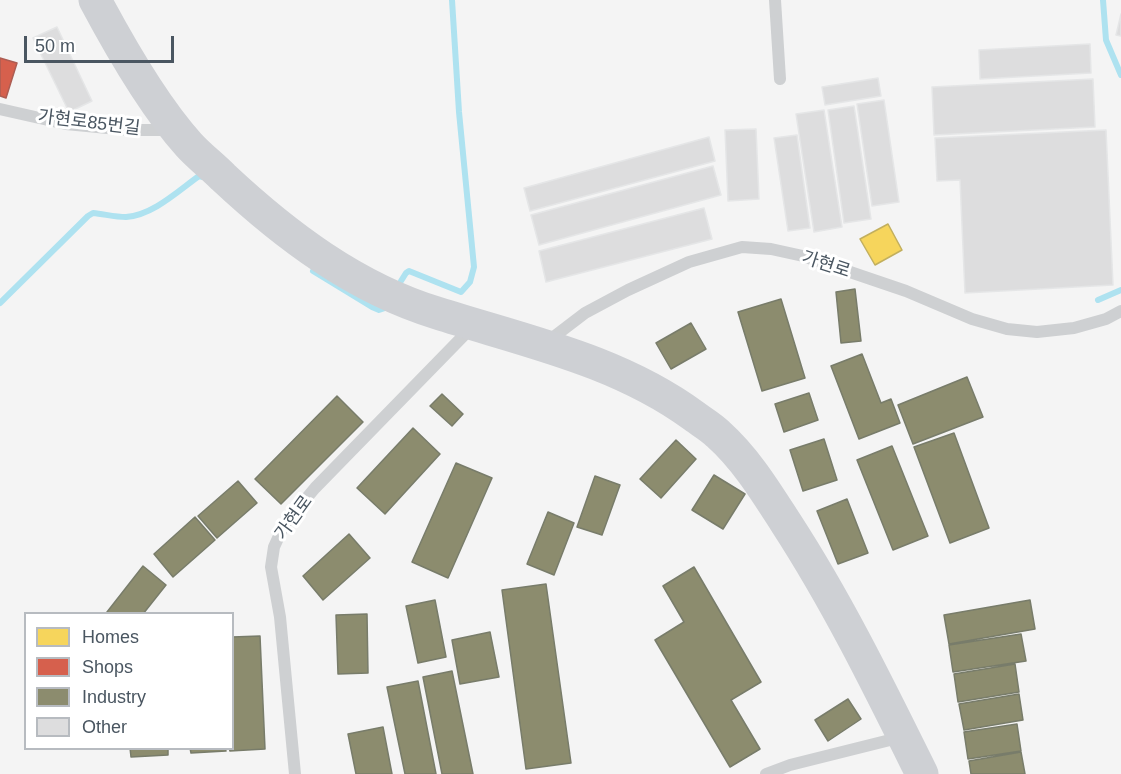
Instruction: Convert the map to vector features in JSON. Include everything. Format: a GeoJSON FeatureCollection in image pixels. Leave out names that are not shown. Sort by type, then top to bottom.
{"type":"FeatureCollection","features":[{"type":"Feature","properties":{"kind":"street"},"geometry":{"type":"LineString","coordinates":[[95,0],[127,56],[188,144],[253,205],[330,263],[380,290],[433,312],[608,367],[669,398],[718,434],[760,483],[811,561],[922,774]]}},
{"type":"Feature","properties":{"kind":"lane"},"geometry":{"type":"LineString","coordinates":[[775,0],[780,79]]}},
{"type":"Feature","properties":{"kind":"lane","name":"가현로85번길"},"geometry":{"type":"LineString","coordinates":[[0,109],[66,124],[128,130],[178,130]]}},
{"type":"Feature","properties":{"kind":"lane","name":"가현로"},"geometry":{"type":"LineString","coordinates":[[544,345],[585,313],[628,290],[689,262],[742,247],[771,249],[803,256],[906,291],[972,319],[1007,329],[1037,332],[1074,328],[1106,319],[1121,311]]}},
{"type":"Feature","properties":{"kind":"lane","name":"가현로"},"geometry":{"type":"LineString","coordinates":[[295,774],[280,616],[271,567],[274,547],[284,525],[315,488],[474,324]]}},
{"type":"Feature","properties":{"kind":"lane"},"geometry":{"type":"LineString","coordinates":[[766,774],[790,765],[904,737]]}},
{"type":"Feature","properties":{"kind":"building: Homes"},"geometry":{"type":"Polygon","coordinates":[[[888,224],[902,250],[875,265],[860,239],[888,224]]]}},
{"type":"Feature","properties":{"kind":"building: Shops"},"geometry":{"type":"Polygon","coordinates":[[[0,58],[17,63],[6,98],[0,96],[0,58]]]}},
{"type":"Feature","properties":{"kind":"building: Industry"},"geometry":{"type":"Polygon","coordinates":[[[855,289],[861,341],[841,343],[836,292],[855,289]]]}},
{"type":"Feature","properties":{"kind":"building: Industry"},"geometry":{"type":"Polygon","coordinates":[[[781,299],[805,378],[762,391],[738,312],[781,299]]]}},
{"type":"Feature","properties":{"kind":"building: Industry"},"geometry":{"type":"Polygon","coordinates":[[[691,323],[706,349],[671,369],[656,343],[691,323]]]}},
{"type":"Feature","properties":{"kind":"building: Industry"},"geometry":{"type":"Polygon","coordinates":[[[862,354],[881,403],[891,399],[900,423],[859,439],[831,366],[862,354]]]}},
{"type":"Feature","properties":{"kind":"building: Industry"},"geometry":{"type":"Polygon","coordinates":[[[967,377],[983,417],[913,444],[898,405],[967,377]]]}},
{"type":"Feature","properties":{"kind":"building: Industry"},"geometry":{"type":"Polygon","coordinates":[[[809,393],[818,420],[784,432],[775,404],[809,393]]]}},
{"type":"Feature","properties":{"kind":"building: Industry"},"geometry":{"type":"Polygon","coordinates":[[[442,394],[463,414],[452,426],[430,406],[442,394]]]}},
{"type":"Feature","properties":{"kind":"building: Industry"},"geometry":{"type":"Polygon","coordinates":[[[337,396],[363,422],[281,504],[255,479],[337,396]]]}},
{"type":"Feature","properties":{"kind":"building: Industry"},"geometry":{"type":"Polygon","coordinates":[[[413,428],[440,454],[385,514],[357,488],[413,428]]]}},
{"type":"Feature","properties":{"kind":"building: Industry"},"geometry":{"type":"Polygon","coordinates":[[[954,433],[989,528],[950,543],[914,447],[954,433]]]}},
{"type":"Feature","properties":{"kind":"building: Industry"},"geometry":{"type":"Polygon","coordinates":[[[824,439],[837,480],[803,491],[790,450],[824,439]]]}},
{"type":"Feature","properties":{"kind":"building: Industry"},"geometry":{"type":"Polygon","coordinates":[[[676,440],[696,459],[661,498],[640,479],[676,440]]]}},
{"type":"Feature","properties":{"kind":"building: Industry"},"geometry":{"type":"Polygon","coordinates":[[[892,446],[928,536],[893,550],[857,460],[892,446]]]}},
{"type":"Feature","properties":{"kind":"building: Industry"},"geometry":{"type":"Polygon","coordinates":[[[456,463],[492,478],[448,578],[412,562],[456,463]]]}},
{"type":"Feature","properties":{"kind":"building: Industry"},"geometry":{"type":"Polygon","coordinates":[[[714,475],[745,494],[723,529],[692,510],[714,475]]]}},
{"type":"Feature","properties":{"kind":"building: Industry"},"geometry":{"type":"Polygon","coordinates":[[[595,476],[620,485],[602,535],[577,527],[595,476]]]}},
{"type":"Feature","properties":{"kind":"building: Industry"},"geometry":{"type":"Polygon","coordinates":[[[238,481],[257,503],[217,538],[198,516],[238,481]]]}},
{"type":"Feature","properties":{"kind":"building: Industry"},"geometry":{"type":"Polygon","coordinates":[[[847,499],[868,553],[838,564],[817,511],[847,499]]]}},
{"type":"Feature","properties":{"kind":"building: Industry"},"geometry":{"type":"Polygon","coordinates":[[[548,512],[574,523],[554,575],[527,564],[548,512]]]}},
{"type":"Feature","properties":{"kind":"building: Industry"},"geometry":{"type":"Polygon","coordinates":[[[195,517],[215,540],[173,577],[154,554],[195,517]]]}},
{"type":"Feature","properties":{"kind":"building: Industry"},"geometry":{"type":"Polygon","coordinates":[[[349,534],[370,558],[323,600],[303,576],[349,534]]]}},
{"type":"Feature","properties":{"kind":"building: Industry"},"geometry":{"type":"Polygon","coordinates":[[[143,566],[166,585],[145,612],[107,612],[143,566]]]}},
{"type":"Feature","properties":{"kind":"building: Industry"},"geometry":{"type":"Polygon","coordinates":[[[694,567],[761,682],[731,700],[760,749],[730,767],[655,640],[684,622],[663,586],[694,567]]]}},
{"type":"Feature","properties":{"kind":"building: Industry"},"geometry":{"type":"Polygon","coordinates":[[[546,584],[571,763],[526,769],[502,590],[546,584]]]}},
{"type":"Feature","properties":{"kind":"building: Industry"},"geometry":{"type":"Polygon","coordinates":[[[435,600],[446,657],[418,663],[406,606],[435,600]]]}},
{"type":"Feature","properties":{"kind":"building: Industry"},"geometry":{"type":"Polygon","coordinates":[[[1030,600],[1035,629],[949,644],[944,615],[1030,600]]]}},
{"type":"Feature","properties":{"kind":"building: Industry"},"geometry":{"type":"Polygon","coordinates":[[[367,614],[368,673],[338,674],[336,615],[367,614]]]}},
{"type":"Feature","properties":{"kind":"building: Industry"},"geometry":{"type":"Polygon","coordinates":[[[490,632],[499,677],[460,684],[452,640],[490,632]]]}},
{"type":"Feature","properties":{"kind":"building: Industry"},"geometry":{"type":"Polygon","coordinates":[[[1021,634],[1026,661],[953,672],[949,645],[1021,634]]]}},
{"type":"Feature","properties":{"kind":"building: Industry"},"geometry":{"type":"Polygon","coordinates":[[[260,636],[265,749],[230,751],[230,750],[234,750],[234,637],[260,636]]]}},
{"type":"Feature","properties":{"kind":"building: Industry"},"geometry":{"type":"Polygon","coordinates":[[[1015,664],[1019,692],[958,702],[954,674],[1015,664]]]}},
{"type":"Feature","properties":{"kind":"building: Industry"},"geometry":{"type":"Polygon","coordinates":[[[452,671],[473,774],[442,774],[423,677],[452,671]]]}},
{"type":"Feature","properties":{"kind":"building: Industry"},"geometry":{"type":"Polygon","coordinates":[[[418,681],[436,774],[405,774],[387,687],[418,681]]]}},
{"type":"Feature","properties":{"kind":"building: Industry"},"geometry":{"type":"Polygon","coordinates":[[[1019,694],[1023,720],[964,730],[959,704],[1019,694]]]}},
{"type":"Feature","properties":{"kind":"building: Industry"},"geometry":{"type":"Polygon","coordinates":[[[848,699],[861,719],[828,741],[815,720],[848,699]]]}},
{"type":"Feature","properties":{"kind":"building: Industry"},"geometry":{"type":"Polygon","coordinates":[[[1017,724],[1021,751],[968,759],[964,732],[1017,724]]]}},
{"type":"Feature","properties":{"kind":"building: Industry"},"geometry":{"type":"Polygon","coordinates":[[[383,727],[392,774],[356,774],[348,734],[383,727]]]}},
{"type":"Feature","properties":{"kind":"building: Industry"},"geometry":{"type":"Polygon","coordinates":[[[130,750],[168,750],[168,755],[131,757],[130,750]]]}},
{"type":"Feature","properties":{"kind":"building: Industry"},"geometry":{"type":"Polygon","coordinates":[[[190,750],[226,751],[191,753],[190,750]]]}},
{"type":"Feature","properties":{"kind":"building: Industry"},"geometry":{"type":"Polygon","coordinates":[[[1021,752],[1025,774],[971,774],[969,761],[1021,752]]]}},
{"type":"Feature","properties":{"kind":"building: Other"},"geometry":{"type":"Polygon","coordinates":[[[1121,14],[1121,36],[1116,35],[1121,14]]]}},
{"type":"Feature","properties":{"kind":"building: Other"},"geometry":{"type":"Polygon","coordinates":[[[57,27],[92,101],[69,112],[33,38],[57,27]]]}},
{"type":"Feature","properties":{"kind":"building: Other"},"geometry":{"type":"Polygon","coordinates":[[[1090,44],[1091,73],[980,79],[979,50],[1090,44]]]}},
{"type":"Feature","properties":{"kind":"building: Other"},"geometry":{"type":"Polygon","coordinates":[[[878,78],[881,96],[825,105],[822,87],[878,78]]]}},
{"type":"Feature","properties":{"kind":"building: Other"},"geometry":{"type":"Polygon","coordinates":[[[1093,79],[1095,127],[934,135],[932,87],[1093,79]]]}},
{"type":"Feature","properties":{"kind":"building: Other"},"geometry":{"type":"Polygon","coordinates":[[[884,100],[899,202],[872,206],[857,104],[884,100]]]}},
{"type":"Feature","properties":{"kind":"building: Other"},"geometry":{"type":"Polygon","coordinates":[[[854,106],[871,219],[844,223],[828,110],[854,106]]]}},
{"type":"Feature","properties":{"kind":"building: Other"},"geometry":{"type":"Polygon","coordinates":[[[824,110],[842,227],[814,232],[796,114],[824,110]]]}},
{"type":"Feature","properties":{"kind":"building: Other"},"geometry":{"type":"Polygon","coordinates":[[[756,129],[759,199],[728,201],[725,130],[756,129]]]}},
{"type":"Feature","properties":{"kind":"building: Other"},"geometry":{"type":"Polygon","coordinates":[[[1106,130],[1113,285],[965,293],[960,180],[937,181],[935,138],[1106,130]]]}},
{"type":"Feature","properties":{"kind":"building: Other"},"geometry":{"type":"Polygon","coordinates":[[[797,135],[810,228],[788,231],[774,138],[797,135]]]}},
{"type":"Feature","properties":{"kind":"building: Other"},"geometry":{"type":"Polygon","coordinates":[[[709,137],[715,161],[530,211],[524,188],[709,137]]]}},
{"type":"Feature","properties":{"kind":"building: Other"},"geometry":{"type":"Polygon","coordinates":[[[713,166],[721,195],[539,245],[531,215],[713,166]]]}},
{"type":"Feature","properties":{"kind":"building: Other"},"geometry":{"type":"Polygon","coordinates":[[[704,208],[712,239],[546,282],[539,251],[704,208]]]}},
{"type":"Feature","properties":{"kind":"waterway"},"geometry":{"type":"LineString","coordinates":[[401,281],[409,271],[461,292],[470,282],[474,267],[459,112],[452,0]]}},
{"type":"Feature","properties":{"kind":"waterway"},"geometry":{"type":"LineString","coordinates":[[1103,0],[1106,40],[1121,75]]}},
{"type":"Feature","properties":{"kind":"waterway"},"geometry":{"type":"LineString","coordinates":[[0,303],[88,216],[93,213],[126,217],[146,212],[199,176],[203,177]]}},
{"type":"Feature","properties":{"kind":"waterway"},"geometry":{"type":"LineString","coordinates":[[313,271],[372,307],[379,310],[388,307]]}},
{"type":"Feature","properties":{"kind":"waterway"},"geometry":{"type":"LineString","coordinates":[[1098,300],[1121,290]]}}]}
